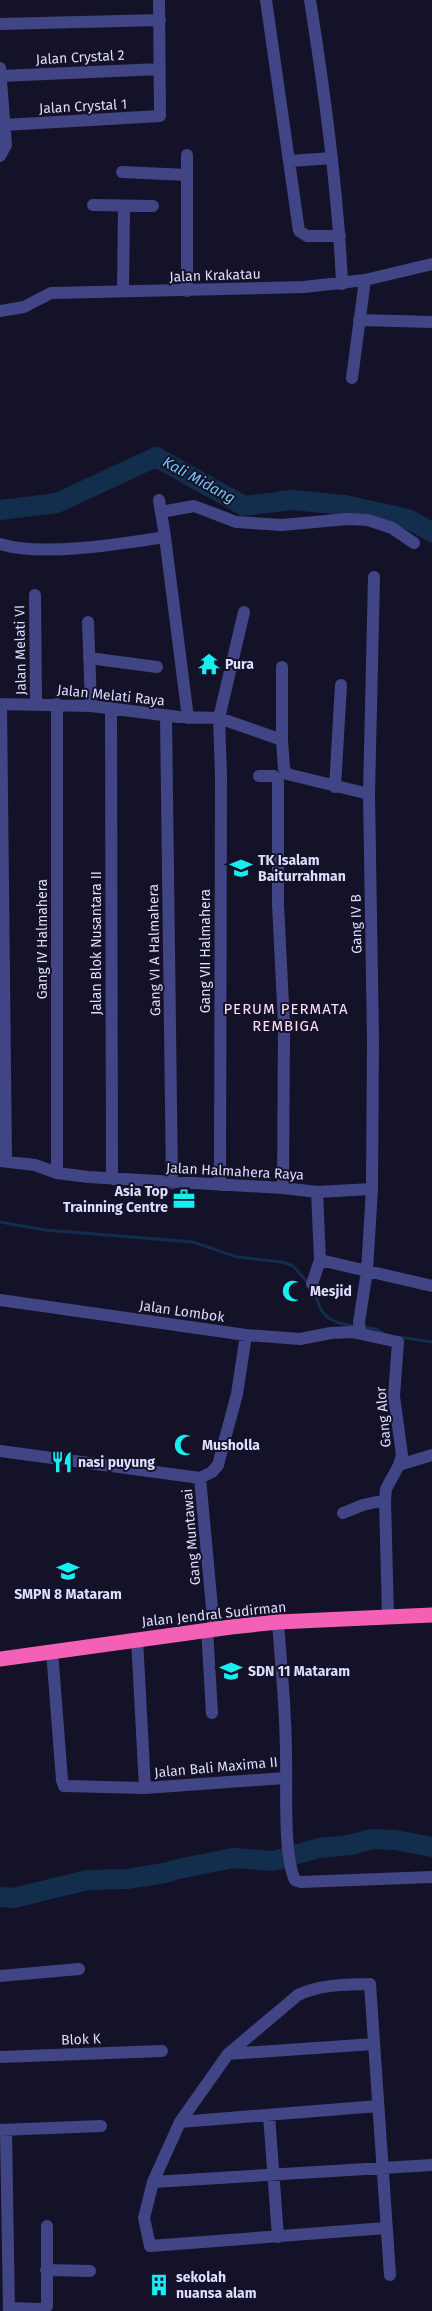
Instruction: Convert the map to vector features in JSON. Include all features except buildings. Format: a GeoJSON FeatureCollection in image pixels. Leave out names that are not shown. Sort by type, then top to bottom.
{"type":"FeatureCollection","features":[{"type":"Feature","properties":{"kind":"highway","name":"Jalan Jendral Sudirman"},"geometry":{"type":"LineString","coordinates":[[0,1659],[138,1638],[278,1622],[432,1615]]}},
{"type":"Feature","properties":{"kind":"street"},"geometry":{"type":"LineString","coordinates":[[159,0],[160,69]]}},
{"type":"Feature","properties":{"kind":"street"},"geometry":{"type":"LineString","coordinates":[[266,0],[299,231],[307,236],[340,236]]}},
{"type":"Feature","properties":{"kind":"street"},"geometry":{"type":"LineString","coordinates":[[310,0],[332,158],[340,236],[342,284]]}},
{"type":"Feature","properties":{"kind":"street"},"geometry":{"type":"LineString","coordinates":[[0,24],[160,20]]}},
{"type":"Feature","properties":{"kind":"street"},"geometry":{"type":"LineString","coordinates":[[0,68],[5,147],[0,156]]}},
{"type":"Feature","properties":{"kind":"street","name":"Jalan Crystal 2"},"geometry":{"type":"LineString","coordinates":[[1,76],[160,69]]}},
{"type":"Feature","properties":{"kind":"street","name":"Jalan Crystal 1"},"geometry":{"type":"LineString","coordinates":[[4,125],[157,118],[160,114],[160,69]]}},
{"type":"Feature","properties":{"kind":"street"},"geometry":{"type":"LineString","coordinates":[[187,155],[187,291]]}},
{"type":"Feature","properties":{"kind":"street"},"geometry":{"type":"LineString","coordinates":[[290,160],[332,158]]}},
{"type":"Feature","properties":{"kind":"street"},"geometry":{"type":"LineString","coordinates":[[122,172],[187,175]]}},
{"type":"Feature","properties":{"kind":"street"},"geometry":{"type":"LineString","coordinates":[[93,205],[153,206]]}},
{"type":"Feature","properties":{"kind":"street"},"geometry":{"type":"LineString","coordinates":[[123,291],[124,206]]}},
{"type":"Feature","properties":{"kind":"street","name":"Jalan Krakatau"},"geometry":{"type":"LineString","coordinates":[[0,312],[24,308],[51,293],[304,287],[365,280],[432,264]]}},
{"type":"Feature","properties":{"kind":"street"},"geometry":{"type":"LineString","coordinates":[[352,378],[365,280]]}},
{"type":"Feature","properties":{"kind":"street"},"geometry":{"type":"LineString","coordinates":[[359,320],[432,322]]}},
{"type":"Feature","properties":{"kind":"street"},"geometry":{"type":"LineString","coordinates":[[188,718],[160,506],[194,506],[236,522],[282,525],[357,519],[368,520],[392,528],[414,543]]}},
{"type":"Feature","properties":{"kind":"street"},"geometry":{"type":"LineString","coordinates":[[0,544],[15,548],[42,550],[165,537]]}},
{"type":"Feature","properties":{"kind":"street","name":"Gang IV B"},"geometry":{"type":"LineString","coordinates":[[367,1271],[372,1189],[373,1040],[369,794],[374,577]]}},
{"type":"Feature","properties":{"kind":"street","name":"Jalan Melati VI"},"geometry":{"type":"LineString","coordinates":[[34,594],[36,704]]}},
{"type":"Feature","properties":{"kind":"street","name":"Gang VII Halmahera"},"geometry":{"type":"LineString","coordinates":[[220,1185],[221,776],[219,718],[244,612]]}},
{"type":"Feature","properties":{"kind":"street"},"geometry":{"type":"LineString","coordinates":[[88,622],[91,706]]}},
{"type":"Feature","properties":{"kind":"street"},"geometry":{"type":"LineString","coordinates":[[89,658],[157,667]]}},
{"type":"Feature","properties":{"kind":"street"},"geometry":{"type":"LineString","coordinates":[[282,667],[282,740],[284,768],[287,774],[369,794]]}},
{"type":"Feature","properties":{"kind":"street"},"geometry":{"type":"LineString","coordinates":[[336,787],[341,685]]}},
{"type":"Feature","properties":{"kind":"street"},"geometry":{"type":"LineString","coordinates":[[1,704],[3,1161]]}},
{"type":"Feature","properties":{"kind":"street","name":"Jalan Melati Raya"},"geometry":{"type":"LineString","coordinates":[[1,704],[91,706],[166,716],[219,718],[282,740]]}},
{"type":"Feature","properties":{"kind":"street","name":"Gang IV Halmahera"},"geometry":{"type":"LineString","coordinates":[[57,704],[57,1173]]}},
{"type":"Feature","properties":{"kind":"street","name":"Jalan Blok Nusantara II"},"geometry":{"type":"LineString","coordinates":[[110,708],[112,1179]]}},
{"type":"Feature","properties":{"kind":"street","name":"Gang VI A Halmahera"},"geometry":{"type":"LineString","coordinates":[[166,716],[172,1183]]}},
{"type":"Feature","properties":{"kind":"street"},"geometry":{"type":"LineString","coordinates":[[259,776],[274,776],[278,780],[278,904],[284,1025],[283,1188]]}},
{"type":"Feature","properties":{"kind":"street","name":"Jalan Halmahera Raya"},"geometry":{"type":"LineString","coordinates":[[3,1161],[35,1165],[57,1173],[112,1179],[283,1188],[317,1192],[320,1260]]}},
{"type":"Feature","properties":{"kind":"street"},"geometry":{"type":"LineString","coordinates":[[317,1192],[372,1189]]}},
{"type":"Feature","properties":{"kind":"street"},"geometry":{"type":"LineString","coordinates":[[312,1284],[320,1260],[432,1286]]}},
{"type":"Feature","properties":{"kind":"street"},"geometry":{"type":"LineString","coordinates":[[360,1329],[367,1271]]}},
{"type":"Feature","properties":{"kind":"street","name":"Jalan Lombok"},"geometry":{"type":"LineString","coordinates":[[0,1300],[246,1335],[300,1339],[360,1329]]}},
{"type":"Feature","properties":{"kind":"street","name":"Gang Alor"},"geometry":{"type":"LineString","coordinates":[[360,1329],[398,1342],[394,1396],[402,1455],[399,1465],[388,1483],[385,1500],[388,1616]]}},
{"type":"Feature","properties":{"kind":"street","name":"Gang Muntawai"},"geometry":{"type":"LineString","coordinates":[[212,1713],[211,1629],[200,1478],[212,1472],[218,1464],[237,1394],[246,1335]]}},
{"type":"Feature","properties":{"kind":"street"},"geometry":{"type":"LineString","coordinates":[[0,1451],[200,1478]]}},
{"type":"Feature","properties":{"kind":"street"},"geometry":{"type":"LineString","coordinates":[[399,1465],[432,1455]]}},
{"type":"Feature","properties":{"kind":"street"},"geometry":{"type":"LineString","coordinates":[[344,1513],[363,1505],[385,1500]]}},
{"type":"Feature","properties":{"kind":"street","name":"Jalan Bali Maxima II"},"geometry":{"type":"LineString","coordinates":[[138,1638],[145,1788],[285,1778],[286,1754],[278,1622]]}},
{"type":"Feature","properties":{"kind":"street"},"geometry":{"type":"LineString","coordinates":[[52,1650],[64,1786],[145,1788]]}},
{"type":"Feature","properties":{"kind":"street"},"geometry":{"type":"LineString","coordinates":[[285,1778],[290,1861],[295,1880],[302,1882],[432,1877]]}},
{"type":"Feature","properties":{"kind":"street"},"geometry":{"type":"LineString","coordinates":[[0,1976],[79,1969]]}},
{"type":"Feature","properties":{"kind":"street"},"geometry":{"type":"LineString","coordinates":[[386,2228],[150,2246],[144,2218],[153,2182],[180,2122],[197,2095],[228,2054],[298,1995],[320,1986],[370,1984],[390,2275]]}},
{"type":"Feature","properties":{"kind":"street"},"geometry":{"type":"LineString","coordinates":[[228,2054],[374,2044]]}},
{"type":"Feature","properties":{"kind":"street","name":"Blok K"},"geometry":{"type":"LineString","coordinates":[[0,2057],[162,2051]]}},
{"type":"Feature","properties":{"kind":"street"},"geometry":{"type":"LineString","coordinates":[[180,2122],[378,2106]]}},
{"type":"Feature","properties":{"kind":"street"},"geometry":{"type":"LineString","coordinates":[[269,2115],[278,2237]]}},
{"type":"Feature","properties":{"kind":"street"},"geometry":{"type":"LineString","coordinates":[[46,2226],[47,2306],[41,2309],[9,2310],[3,2130],[101,2126]]}},
{"type":"Feature","properties":{"kind":"street"},"geometry":{"type":"LineString","coordinates":[[153,2182],[432,2165]]}},
{"type":"Feature","properties":{"kind":"street"},"geometry":{"type":"LineString","coordinates":[[46,2270],[90,2271]]}},
{"type":"Feature","properties":{"kind":"waterway","name":"Kali Midang"},"geometry":{"type":"LineString","coordinates":[[0,510],[57,503],[156,457],[244,506],[292,500],[345,505],[408,519],[432,532]]}},
{"type":"Feature","properties":{"kind":"waterway"},"geometry":{"type":"LineString","coordinates":[[0,1222],[45,1230],[193,1242],[237,1257],[282,1262],[293,1266],[312,1287],[321,1310],[328,1318],[339,1323],[354,1326]]}},
{"type":"Feature","properties":{"kind":"waterway"},"geometry":{"type":"LineString","coordinates":[[363,1327],[375,1329],[383,1333]]}},
{"type":"Feature","properties":{"kind":"waterway"},"geometry":{"type":"LineString","coordinates":[[399,1337],[432,1342]]}},
{"type":"Feature","properties":{"kind":"waterway"},"geometry":{"type":"LineString","coordinates":[[0,1897],[14,1898],[87,1880],[126,1879],[165,1873],[233,1858],[273,1861],[319,1848],[350,1845],[372,1839],[395,1840],[432,1847]]}},
{"type":"Feature","properties":{"kind":"place","name":"Pura"},"geometry":{"type":"Point","coordinates":[209,664]}},
{"type":"Feature","properties":{"kind":"place","name":"TK Isalam Baiturrahman"},"geometry":{"type":"Point","coordinates":[241,868]}},
{"type":"Feature","properties":{"kind":"place","name":"Asia Top Trainning Centre"},"geometry":{"type":"Point","coordinates":[184,1199]}},
{"type":"Feature","properties":{"kind":"place","name":"Mesjid"},"geometry":{"type":"Point","coordinates":[293,1291]}},
{"type":"Feature","properties":{"kind":"place","name":"Musholla"},"geometry":{"type":"Point","coordinates":[185,1445]}},
{"type":"Feature","properties":{"kind":"place","name":"nasi puyung"},"geometry":{"type":"Point","coordinates":[62,1462]}},
{"type":"Feature","properties":{"kind":"place","name":"SMPN 8 Mataram"},"geometry":{"type":"Point","coordinates":[68,1571]}},
{"type":"Feature","properties":{"kind":"place","name":"SDN 11 Mataram"},"geometry":{"type":"Point","coordinates":[231,1671]}},
{"type":"Feature","properties":{"kind":"place","name":"sekolah nuansa alam"},"geometry":{"type":"Point","coordinates":[159,2285]}},
{"type":"Feature","properties":{"kind":"district","name":"PERUM PERMATA REMBIGA"},"geometry":{"type":"Point","coordinates":[286,1018]}}]}
